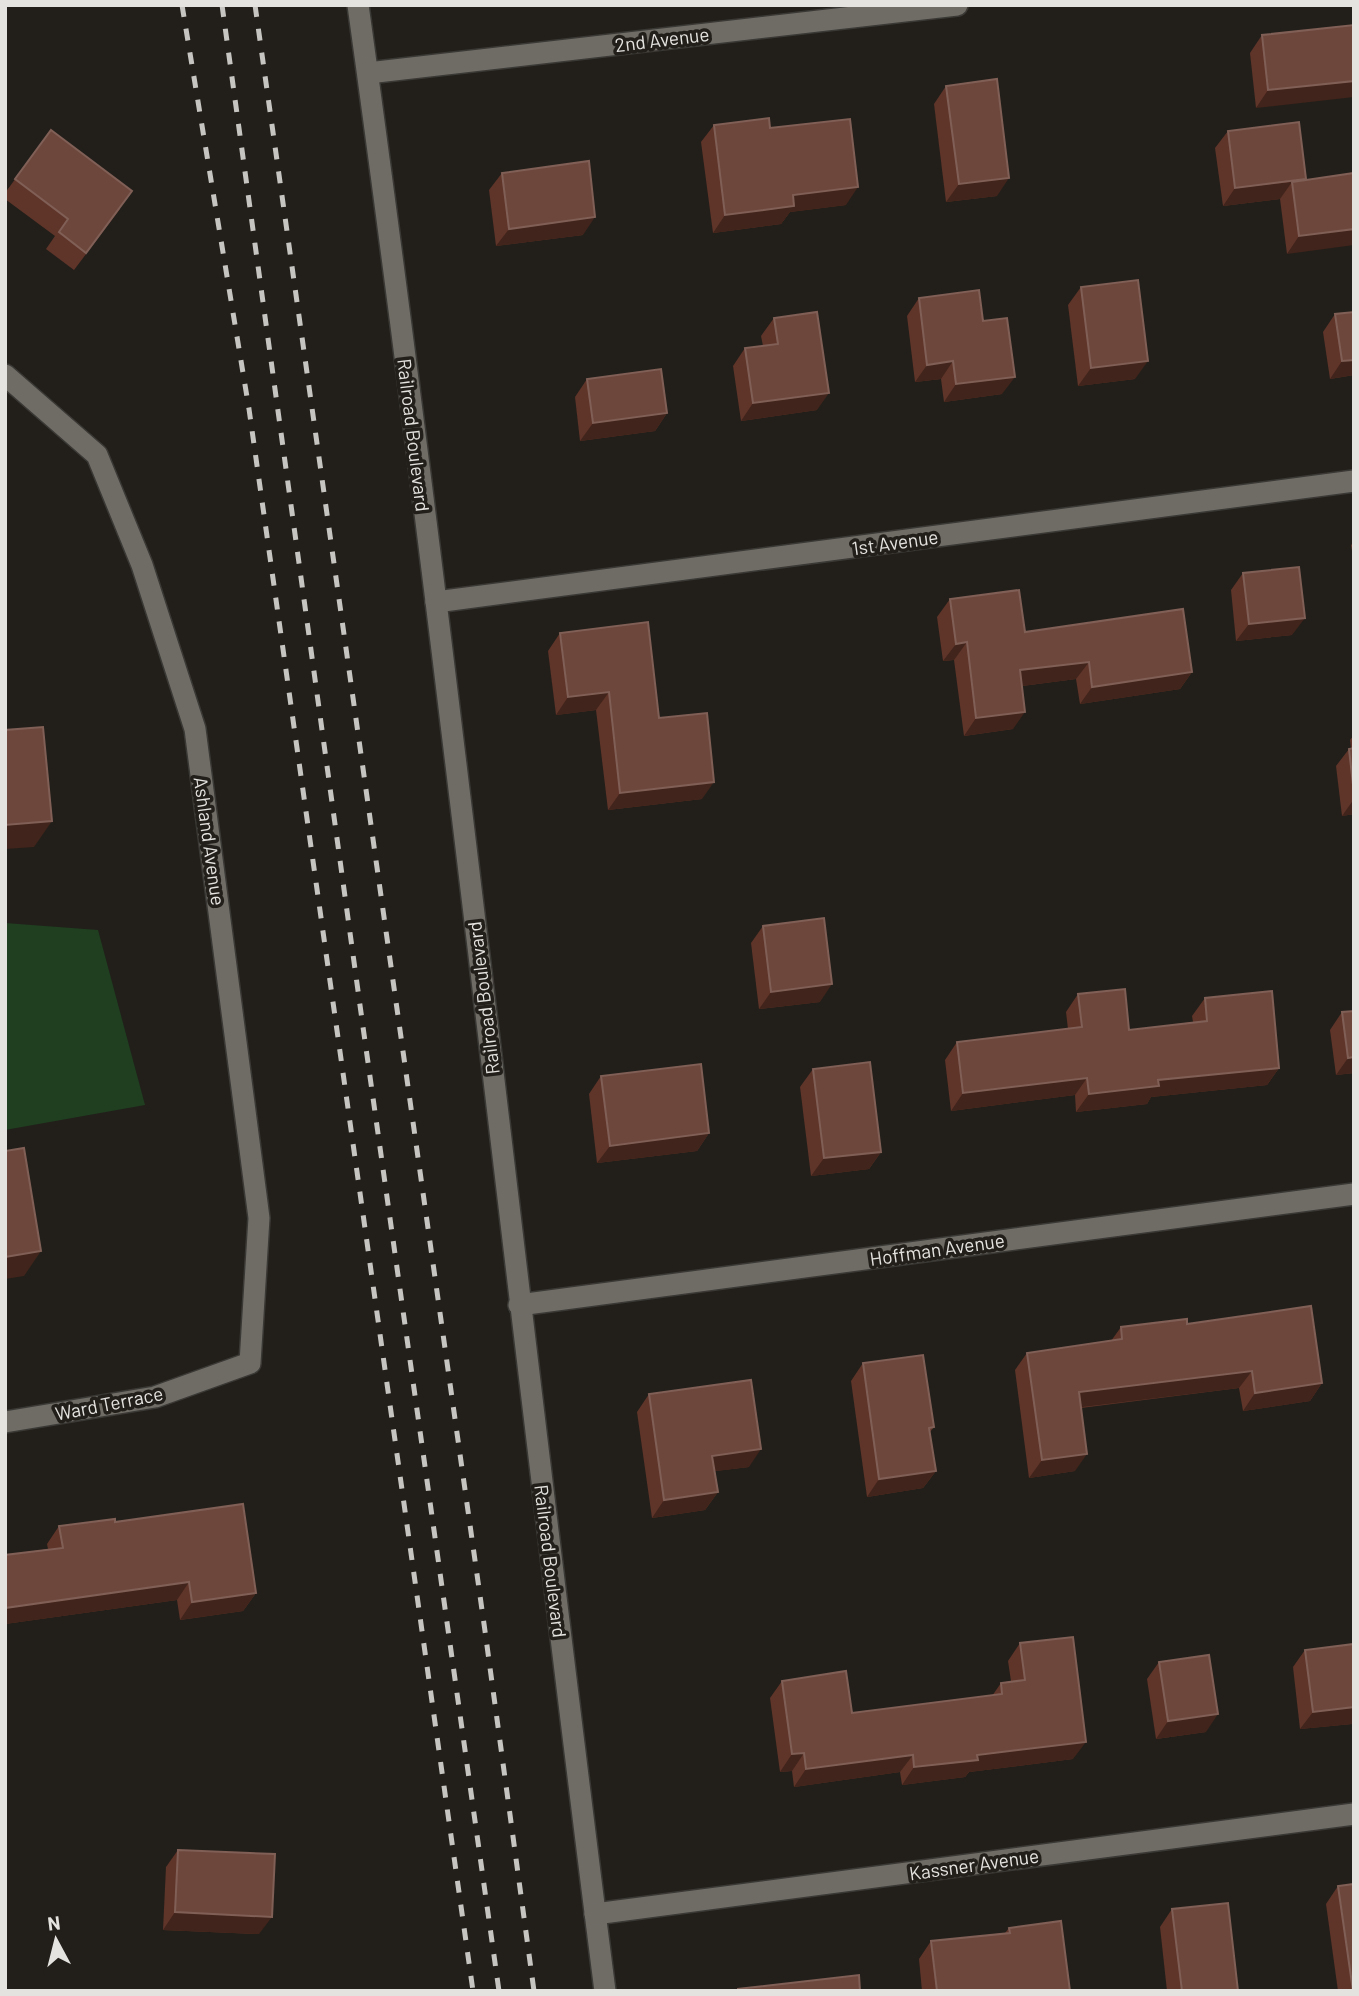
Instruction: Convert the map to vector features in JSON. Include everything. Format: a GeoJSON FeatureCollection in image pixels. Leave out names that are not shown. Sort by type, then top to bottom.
{"type":"FeatureCollection","features":[{"type":"Feature","properties":{"kind":"street","name":"Railroad Boulevard"},"geometry":{"type":"LineString","coordinates":[[358,5],[436,602],[519,1305],[605,1991]]}},
{"type":"Feature","properties":{"kind":"street","name":"2nd Avenue"},"geometry":{"type":"LineString","coordinates":[[368,74],[957,5]]}},
{"type":"Feature","properties":{"kind":"street","name":"Ashland Avenue"},"geometry":{"type":"LineString","coordinates":[[5,375],[97,455],[142,565],[195,729],[259,1218],[250,1363]]}},
{"type":"Feature","properties":{"kind":"street","name":"1st Avenue"},"geometry":{"type":"LineString","coordinates":[[436,602],[1354,481]]}},
{"type":"Feature","properties":{"kind":"street","name":"Hoffman Avenue"},"geometry":{"type":"LineString","coordinates":[[519,1305],[1354,1194]]}},
{"type":"Feature","properties":{"kind":"street","name":"Ward Terrace"},"geometry":{"type":"LineString","coordinates":[[5,1422],[155,1397],[250,1363]]}},
{"type":"Feature","properties":{"kind":"street","name":"Kassner Avenue"},"geometry":{"type":"LineString","coordinates":[[595,1914],[1354,1814]]}},
{"type":"Feature","properties":{"kind":"green space"},"geometry":{"type":"Polygon","coordinates":[[[5,923],[98,930],[145,1105],[5,1130],[5,923]]]}},
{"type":"Feature","properties":{"kind":"building"},"geometry":{"type":"Polygon","coordinates":[[[1354,25],[1354,81],[1268,90],[1262,35],[1354,25]]]}},
{"type":"Feature","properties":{"kind":"building"},"geometry":{"type":"Polygon","coordinates":[[[997,79],[1009,178],[959,184],[946,86],[997,79]]]}},
{"type":"Feature","properties":{"kind":"building"},"geometry":{"type":"Polygon","coordinates":[[[769,118],[770,128],[850,119],[858,187],[793,195],[794,206],[725,215],[714,125],[769,118]]]}},
{"type":"Feature","properties":{"kind":"building"},"geometry":{"type":"Polygon","coordinates":[[[1299,122],[1306,179],[1235,188],[1228,131],[1299,122]]]}},
{"type":"Feature","properties":{"kind":"building"},"geometry":{"type":"Polygon","coordinates":[[[51,130],[132,191],[86,253],[59,232],[68,219],[15,179],[51,130]]]}},
{"type":"Feature","properties":{"kind":"building"},"geometry":{"type":"Polygon","coordinates":[[[589,161],[595,217],[509,229],[502,173],[589,161]]]}},
{"type":"Feature","properties":{"kind":"building"},"geometry":{"type":"Polygon","coordinates":[[[1354,173],[1354,229],[1299,236],[1292,182],[1354,173]]]}},
{"type":"Feature","properties":{"kind":"building"},"geometry":{"type":"Polygon","coordinates":[[[1138,280],[1148,361],[1091,368],[1081,287],[1138,280]]]}},
{"type":"Feature","properties":{"kind":"building"},"geometry":{"type":"Polygon","coordinates":[[[979,290],[983,321],[1007,318],[1015,377],[956,384],[953,361],[927,365],[919,298],[979,290]]]}},
{"type":"Feature","properties":{"kind":"building"},"geometry":{"type":"Polygon","coordinates":[[[817,312],[829,393],[753,403],[745,348],[778,344],[774,318],[817,312]]]}},
{"type":"Feature","properties":{"kind":"building"},"geometry":{"type":"Polygon","coordinates":[[[1354,312],[1354,360],[1342,361],[1335,314],[1354,312]]]}},
{"type":"Feature","properties":{"kind":"building"},"geometry":{"type":"Polygon","coordinates":[[[661,369],[667,413],[593,423],[587,379],[661,369]]]}},
{"type":"Feature","properties":{"kind":"building"},"geometry":{"type":"Polygon","coordinates":[[[1299,567],[1305,618],[1249,624],[1243,573],[1299,567]]]}},
{"type":"Feature","properties":{"kind":"building"},"geometry":{"type":"Polygon","coordinates":[[[1019,590],[1025,632],[1183,609],[1192,672],[1092,687],[1089,662],[1020,670],[1025,712],[976,718],[967,642],[956,644],[950,599],[1019,590]]]}},
{"type":"Feature","properties":{"kind":"building"},"geometry":{"type":"Polygon","coordinates":[[[648,622],[659,718],[707,713],[714,782],[620,793],[609,692],[568,697],[560,633],[648,622]]]}},
{"type":"Feature","properties":{"kind":"building"},"geometry":{"type":"Polygon","coordinates":[[[43,727],[52,821],[5,825],[5,730],[43,727]]]}},
{"type":"Feature","properties":{"kind":"building"},"geometry":{"type":"Polygon","coordinates":[[[1354,748],[1354,794],[1349,749],[1354,748]]]}},
{"type":"Feature","properties":{"kind":"building"},"geometry":{"type":"Polygon","coordinates":[[[824,918],[832,984],[771,992],[763,926],[824,918]]]}},
{"type":"Feature","properties":{"kind":"building"},"geometry":{"type":"Polygon","coordinates":[[[1125,989],[1129,1030],[1207,1021],[1205,998],[1272,991],[1279,1068],[1158,1080],[1159,1086],[1089,1094],[1087,1078],[963,1093],[957,1042],[1082,1027],[1078,994],[1125,989]]]}},
{"type":"Feature","properties":{"kind":"building"},"geometry":{"type":"Polygon","coordinates":[[[1354,1011],[1354,1057],[1348,1058],[1342,1012],[1354,1011]]]}},
{"type":"Feature","properties":{"kind":"building"},"geometry":{"type":"Polygon","coordinates":[[[870,1062],[881,1152],[824,1158],[813,1069],[870,1062]]]}},
{"type":"Feature","properties":{"kind":"building"},"geometry":{"type":"Polygon","coordinates":[[[701,1064],[709,1133],[610,1146],[601,1076],[701,1064]]]}},
{"type":"Feature","properties":{"kind":"building"},"geometry":{"type":"Polygon","coordinates":[[[24,1148],[41,1251],[5,1257],[5,1151],[24,1148]]]}},
{"type":"Feature","properties":{"kind":"building"},"geometry":{"type":"Polygon","coordinates":[[[1311,1306],[1322,1383],[1255,1393],[1252,1371],[1079,1392],[1087,1454],[1042,1460],[1027,1353],[1122,1339],[1121,1327],[1187,1319],[1187,1324],[1311,1306]]]}},
{"type":"Feature","properties":{"kind":"building"},"geometry":{"type":"Polygon","coordinates":[[[923,1355],[934,1427],[929,1428],[936,1471],[879,1479],[863,1363],[923,1355]]]}},
{"type":"Feature","properties":{"kind":"building"},"geometry":{"type":"Polygon","coordinates":[[[751,1380],[761,1449],[712,1456],[718,1492],[664,1500],[649,1394],[751,1380]]]}},
{"type":"Feature","properties":{"kind":"building"},"geometry":{"type":"Polygon","coordinates":[[[243,1504],[256,1593],[192,1602],[189,1582],[5,1608],[5,1555],[63,1548],[59,1526],[115,1519],[115,1522],[243,1504]]]}},
{"type":"Feature","properties":{"kind":"building"},"geometry":{"type":"Polygon","coordinates":[[[1073,1637],[1086,1742],[977,1755],[978,1760],[914,1767],[913,1755],[806,1769],[804,1753],[792,1754],[782,1681],[846,1671],[852,1713],[1002,1694],[1001,1683],[1025,1680],[1020,1643],[1073,1637]]]}},
{"type":"Feature","properties":{"kind":"building"},"geometry":{"type":"Polygon","coordinates":[[[1354,1644],[1354,1707],[1313,1712],[1305,1650],[1354,1644]]]}},
{"type":"Feature","properties":{"kind":"building"},"geometry":{"type":"Polygon","coordinates":[[[1209,1655],[1218,1714],[1168,1721],[1159,1662],[1209,1655]]]}},
{"type":"Feature","properties":{"kind":"building"},"geometry":{"type":"Polygon","coordinates":[[[178,1850],[275,1854],[272,1917],[175,1912],[178,1850]]]}},
{"type":"Feature","properties":{"kind":"building"},"geometry":{"type":"Polygon","coordinates":[[[1354,1884],[1354,1991],[1353,1991],[1338,1886],[1354,1884]]]}},
{"type":"Feature","properties":{"kind":"building"},"geometry":{"type":"Polygon","coordinates":[[[1228,1903],[1238,1991],[1182,1991],[1172,1909],[1228,1903]]]}},
{"type":"Feature","properties":{"kind":"building"},"geometry":{"type":"Polygon","coordinates":[[[1061,1921],[1070,1991],[937,1991],[931,1941],[1010,1933],[1009,1928],[1061,1921]]]}},
{"type":"Feature","properties":{"kind":"building"},"geometry":{"type":"Polygon","coordinates":[[[859,1975],[860,1991],[738,1991],[738,1989],[859,1975]]]}},
{"type":"Feature","properties":{"kind":"railway"},"geometry":{"type":"LineString","coordinates":[[182,5],[249,409],[473,1991]]}},
{"type":"Feature","properties":{"kind":"railway"},"geometry":{"type":"LineString","coordinates":[[222,5],[499,1991]]}},
{"type":"Feature","properties":{"kind":"railway"},"geometry":{"type":"LineString","coordinates":[[255,5],[534,1991]]}}]}
